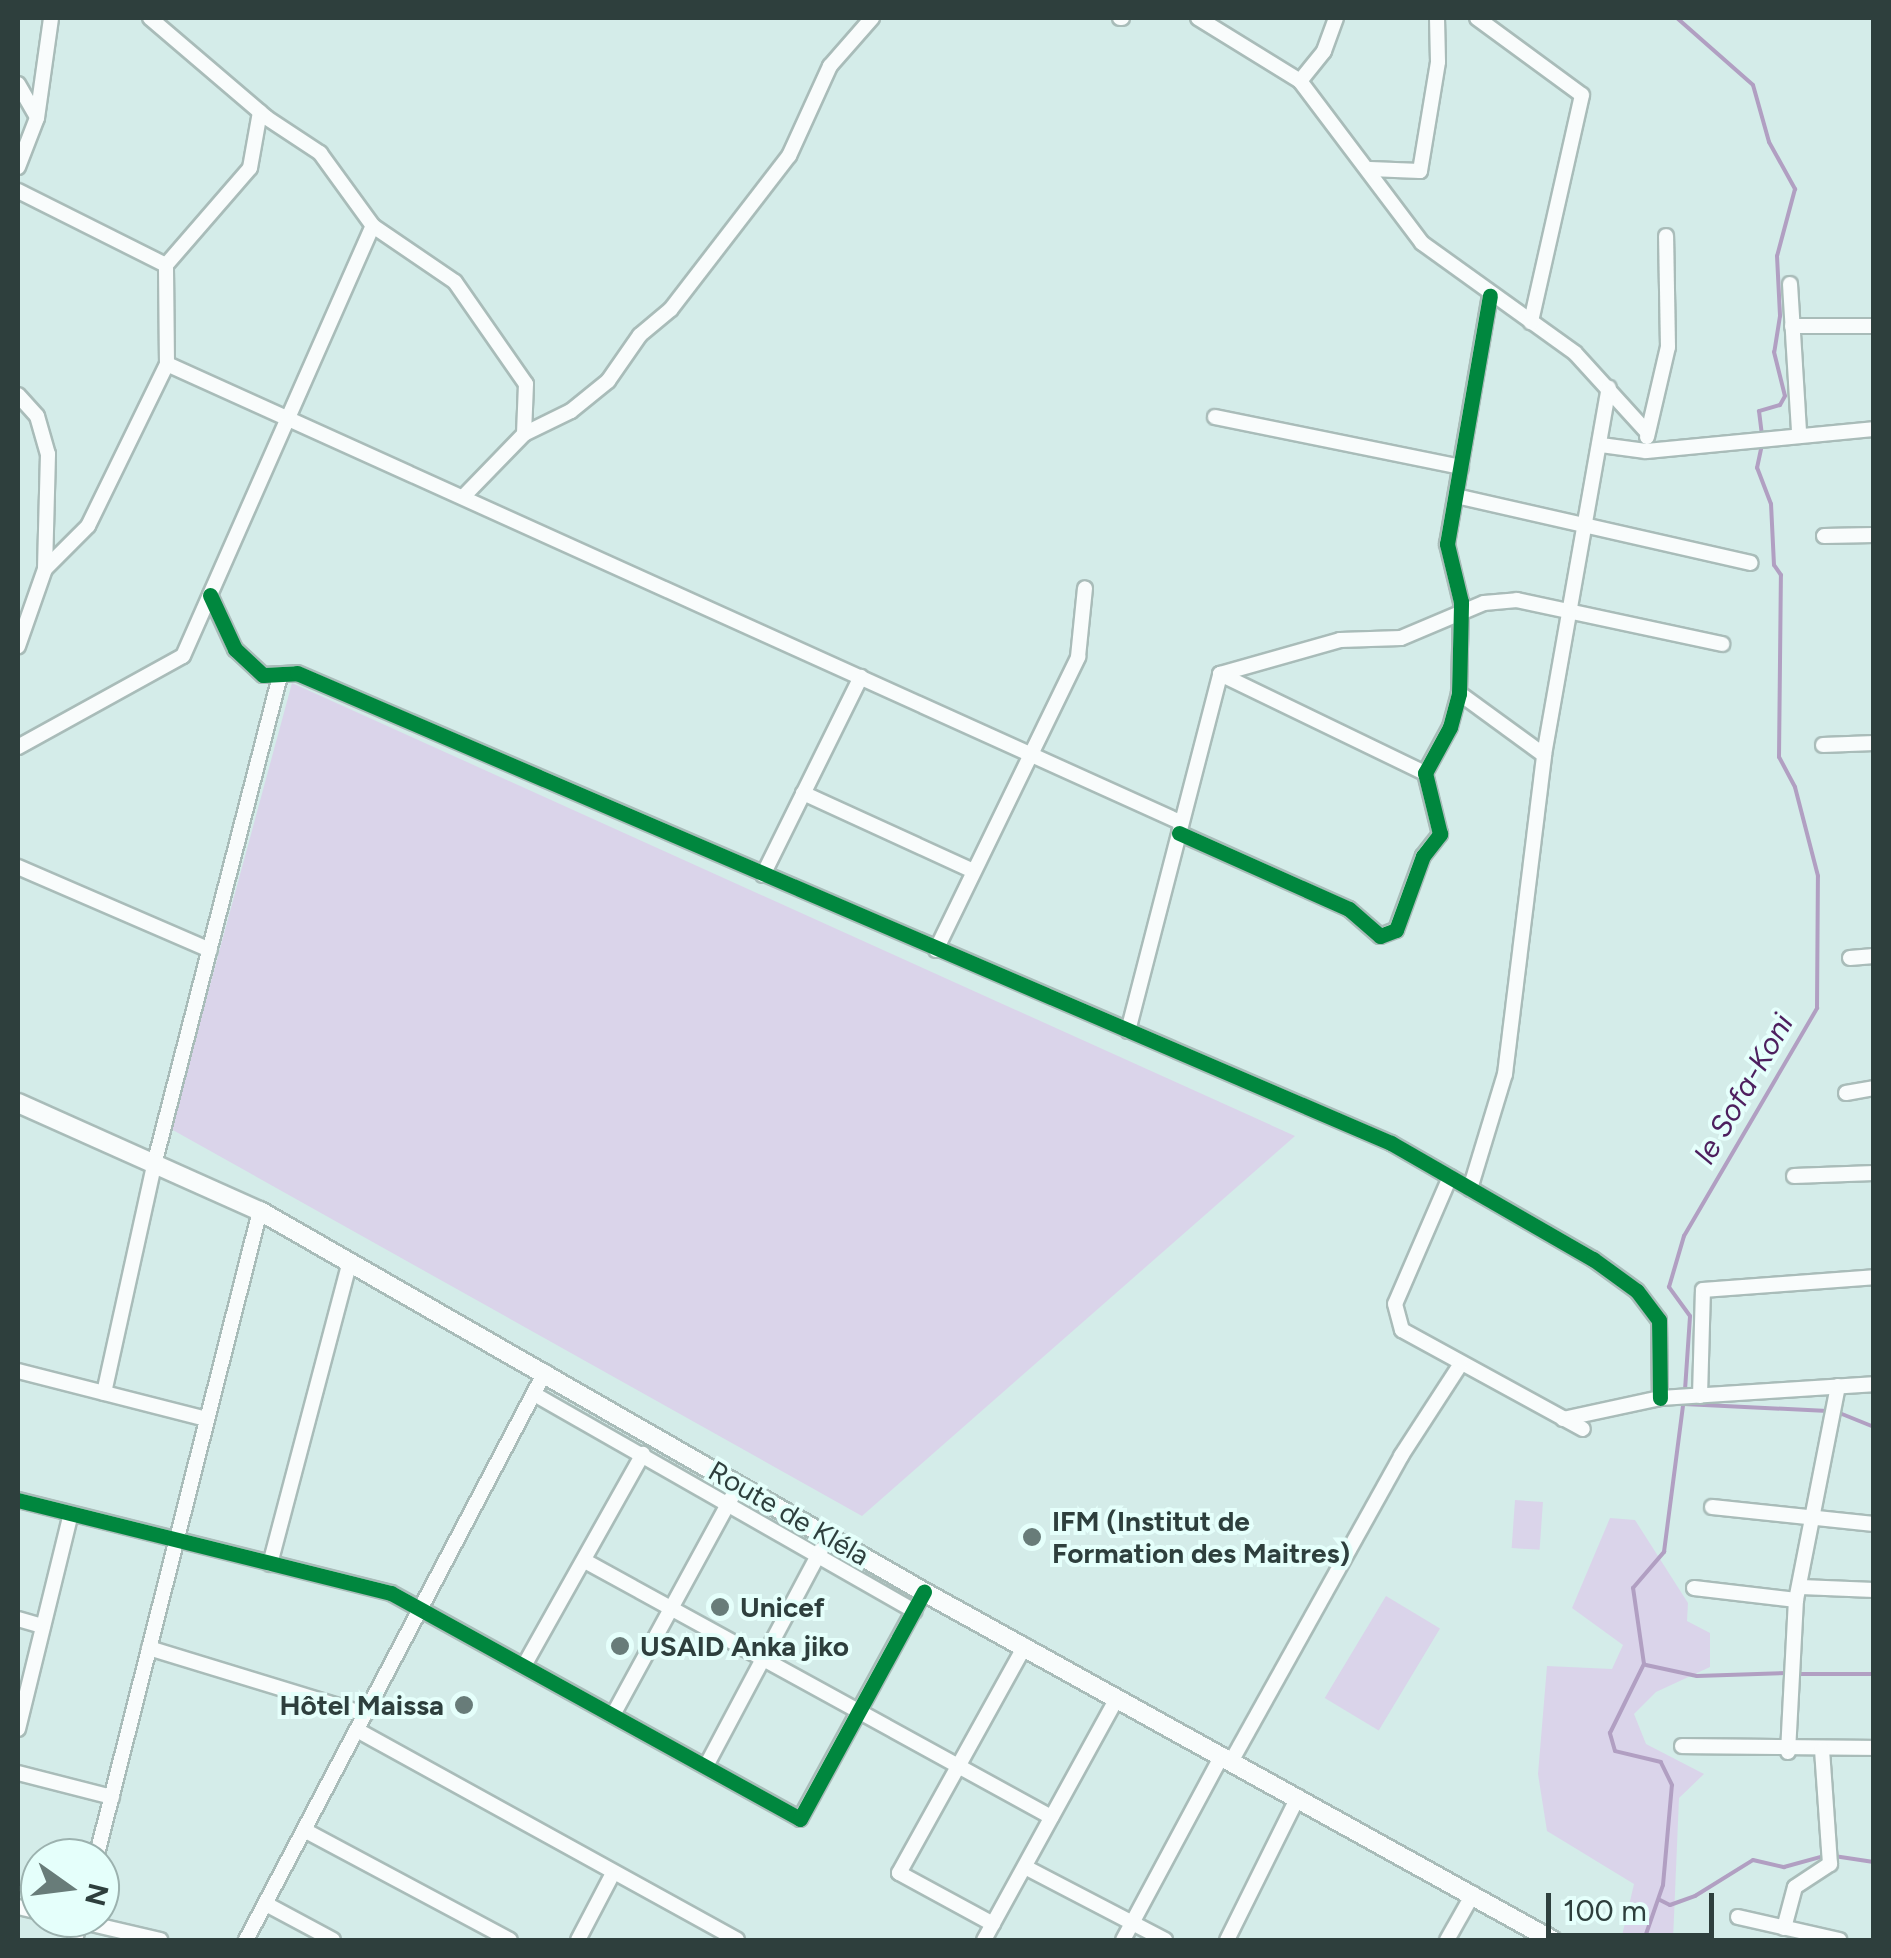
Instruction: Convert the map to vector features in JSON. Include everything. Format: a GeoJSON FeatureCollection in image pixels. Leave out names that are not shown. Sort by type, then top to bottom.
{"type":"FeatureCollection","features":[{"type":"Feature","properties":{"kind":"main road","name":"Route de Kléla"},"geometry":{"type":"LineString","coordinates":[[18,1103],[260,1211],[924,1592],[1552,1940]]}},
{"type":"Feature","properties":{"kind":"street"},"geometry":{"type":"LineString","coordinates":[[18,167],[37,118],[51,18]]}},
{"type":"Feature","properties":{"kind":"street"},"geometry":{"type":"LineString","coordinates":[[150,18],[260,112],[320,152],[373,226],[454,282],[488,322],[526,384],[524,434]]}},
{"type":"Feature","properties":{"kind":"street"},"geometry":{"type":"LineString","coordinates":[[462,497],[524,434],[572,411],[608,381],[640,336],[671,309],[789,156],[830,66],[872,18]]}},
{"type":"Feature","properties":{"kind":"street"},"geometry":{"type":"LineString","coordinates":[[1198,18],[1300,81],[1370,168],[1422,243],[1490,296],[1532,322],[1610,388],[1647,432]]}},
{"type":"Feature","properties":{"kind":"street"},"geometry":{"type":"LineString","coordinates":[[1300,81],[1324,51],[1337,18]]}},
{"type":"Feature","properties":{"kind":"street"},"geometry":{"type":"LineString","coordinates":[[1370,168],[1420,171],[1437,76],[1437,18]]}},
{"type":"Feature","properties":{"kind":"street"},"geometry":{"type":"LineString","coordinates":[[1477,18],[1582,95],[1532,322]]}},
{"type":"Feature","properties":{"kind":"street"},"geometry":{"type":"LineString","coordinates":[[18,84],[37,118]]}},
{"type":"Feature","properties":{"kind":"street"},"geometry":{"type":"LineString","coordinates":[[44,569],[88,526],[166,364],[166,265],[250,168],[260,112]]}},
{"type":"Feature","properties":{"kind":"street"},"geometry":{"type":"LineString","coordinates":[[18,191],[166,265]]}},
{"type":"Feature","properties":{"kind":"street"},"geometry":{"type":"LineString","coordinates":[[18,747],[183,656],[373,226]]}},
{"type":"Feature","properties":{"kind":"street"},"geometry":{"type":"LineString","coordinates":[[1646,451],[1668,348],[1666,236]]}},
{"type":"Feature","properties":{"kind":"street"},"geometry":{"type":"LineString","coordinates":[[1790,284],[1799,431]]}},
{"type":"Feature","properties":{"kind":"street"},"geometry":{"type":"LineString","coordinates":[[166,364],[1028,752],[1349,909],[1380,936],[1396,930],[1423,856],[1440,834],[1425,773],[1450,727],[1459,694],[1461,613],[1448,544],[1490,296]]}},
{"type":"Feature","properties":{"kind":"street"},"geometry":{"type":"LineString","coordinates":[[1792,326],[1874,326]]}},
{"type":"Feature","properties":{"kind":"street"},"geometry":{"type":"LineString","coordinates":[[1470,1189],[1506,1074],[1544,755],[1610,388]]}},
{"type":"Feature","properties":{"kind":"street"},"geometry":{"type":"LineString","coordinates":[[18,395],[37,416],[48,454],[44,569],[18,646]]}},
{"type":"Feature","properties":{"kind":"street"},"geometry":{"type":"LineString","coordinates":[[1215,416],[1460,467]]}},
{"type":"Feature","properties":{"kind":"street"},"geometry":{"type":"LineString","coordinates":[[1601,445],[1646,451],[1799,431],[1874,428]]}},
{"type":"Feature","properties":{"kind":"street"},"geometry":{"type":"LineString","coordinates":[[1456,496],[1750,563]]}},
{"type":"Feature","properties":{"kind":"street"},"geometry":{"type":"LineString","coordinates":[[1824,536],[1874,535]]}},
{"type":"Feature","properties":{"kind":"street"},"geometry":{"type":"LineString","coordinates":[[936,950],[1028,752],[1078,657],[1085,588]]}},
{"type":"Feature","properties":{"kind":"street"},"geometry":{"type":"LineString","coordinates":[[210,595],[235,649],[263,676],[296,673],[1390,1143],[1637,1291],[1659,1320],[1660,1398]]}},
{"type":"Feature","properties":{"kind":"street"},"geometry":{"type":"LineString","coordinates":[[1220,674],[1340,640],[1400,638],[1461,613],[1517,600],[1722,644]]}},
{"type":"Feature","properties":{"kind":"street"},"geometry":{"type":"LineString","coordinates":[[1220,674],[1425,773]]}},
{"type":"Feature","properties":{"kind":"street"},"geometry":{"type":"LineString","coordinates":[[1128,1031],[1220,674]]}},
{"type":"Feature","properties":{"kind":"street"},"geometry":{"type":"LineString","coordinates":[[104,1393],[155,1161],[280,676]]}},
{"type":"Feature","properties":{"kind":"street"},"geometry":{"type":"LineString","coordinates":[[763,875],[861,676]]}},
{"type":"Feature","properties":{"kind":"street"},"geometry":{"type":"LineString","coordinates":[[1459,694],[1544,755]]}},
{"type":"Feature","properties":{"kind":"street"},"geometry":{"type":"LineString","coordinates":[[1822,745],[1874,743]]}},
{"type":"Feature","properties":{"kind":"street"},"geometry":{"type":"LineString","coordinates":[[803,793],[973,871]]}},
{"type":"Feature","properties":{"kind":"street"},"geometry":{"type":"LineString","coordinates":[[18,867],[210,950]]}},
{"type":"Feature","properties":{"kind":"street"},"geometry":{"type":"LineString","coordinates":[[1850,958],[1874,956]]}},
{"type":"Feature","properties":{"kind":"street"},"geometry":{"type":"LineString","coordinates":[[1846,1093],[1874,1088]]}},
{"type":"Feature","properties":{"kind":"street"},"geometry":{"type":"LineString","coordinates":[[1794,1176],[1874,1173]]}},
{"type":"Feature","properties":{"kind":"street"},"geometry":{"type":"LineString","coordinates":[[1450,1177],[1394,1308],[1402,1330],[1583,1429]]}},
{"type":"Feature","properties":{"kind":"street"},"geometry":{"type":"LineString","coordinates":[[101,1838],[260,1211]]}},
{"type":"Feature","properties":{"kind":"street"},"geometry":{"type":"LineString","coordinates":[[270,1564],[350,1262]]}},
{"type":"Feature","properties":{"kind":"street"},"geometry":{"type":"LineString","coordinates":[[1700,1396],[1702,1290],[1874,1277]]}},
{"type":"Feature","properties":{"kind":"street"},"geometry":{"type":"LineString","coordinates":[[1123,1940],[1402,1456],[1460,1365]]}},
{"type":"Feature","properties":{"kind":"street"},"geometry":{"type":"LineString","coordinates":[[18,1371],[207,1419]]}},
{"type":"Feature","properties":{"kind":"street"},"geometry":{"type":"LineString","coordinates":[[246,1940],[545,1372]]}},
{"type":"Feature","properties":{"kind":"street"},"geometry":{"type":"LineString","coordinates":[[1564,1419],[1660,1398],[1874,1384]]}},
{"type":"Feature","properties":{"kind":"street"},"geometry":{"type":"LineString","coordinates":[[1788,1752],[1788,1674],[1798,1593],[1838,1386]]}},
{"type":"Feature","properties":{"kind":"street"},"geometry":{"type":"LineString","coordinates":[[534,1394],[914,1611]]}},
{"type":"Feature","properties":{"kind":"street"},"geometry":{"type":"LineString","coordinates":[[525,1664],[643,1454]]}},
{"type":"Feature","properties":{"kind":"street"},"geometry":{"type":"LineString","coordinates":[[612,1715],[740,1483]]}},
{"type":"Feature","properties":{"kind":"street"},"geometry":{"type":"LineString","coordinates":[[18,1500],[419,1606],[800,1819],[924,1592]]}},
{"type":"Feature","properties":{"kind":"street"},"geometry":{"type":"LineString","coordinates":[[1712,1507],[1874,1524]]}},
{"type":"Feature","properties":{"kind":"street"},"geometry":{"type":"LineString","coordinates":[[18,1729],[72,1514]]}},
{"type":"Feature","properties":{"kind":"street"},"geometry":{"type":"LineString","coordinates":[[706,1766],[828,1535]]}},
{"type":"Feature","properties":{"kind":"street"},"geometry":{"type":"LineString","coordinates":[[585,1561],[1052,1817]]}},
{"type":"Feature","properties":{"kind":"street"},"geometry":{"type":"LineString","coordinates":[[1694,1588],[1798,1593],[1874,1590]]}},
{"type":"Feature","properties":{"kind":"street"},"geometry":{"type":"LineString","coordinates":[[18,1619],[44,1626]]}},
{"type":"Feature","properties":{"kind":"street"},"geometry":{"type":"LineString","coordinates":[[994,1924],[900,1873],[1025,1646]]}},
{"type":"Feature","properties":{"kind":"street"},"geometry":{"type":"LineString","coordinates":[[150,1648],[365,1714]]}},
{"type":"Feature","properties":{"kind":"street"},"geometry":{"type":"LineString","coordinates":[[984,1940],[1118,1698]]}},
{"type":"Feature","properties":{"kind":"street"},"geometry":{"type":"LineString","coordinates":[[357,1730],[738,1940]]}},
{"type":"Feature","properties":{"kind":"street"},"geometry":{"type":"LineString","coordinates":[[1682,1746],[1788,1752],[1874,1748]]}},
{"type":"Feature","properties":{"kind":"street"},"geometry":{"type":"LineString","coordinates":[[1784,1928],[1795,1887],[1830,1864],[1822,1750]]}},
{"type":"Feature","properties":{"kind":"street"},"geometry":{"type":"LineString","coordinates":[[18,1773],[112,1797]]}},
{"type":"Feature","properties":{"kind":"street"},"geometry":{"type":"LineString","coordinates":[[1228,1940],[1298,1797]]}},
{"type":"Feature","properties":{"kind":"street"},"geometry":{"type":"LineString","coordinates":[[306,1831],[510,1940]]}},
{"type":"Feature","properties":{"kind":"street"},"geometry":{"type":"LineString","coordinates":[[1025,1866],[1165,1940]]}},
{"type":"Feature","properties":{"kind":"street"},"geometry":{"type":"LineString","coordinates":[[578,1940],[614,1873]]}},
{"type":"Feature","properties":{"kind":"street"},"geometry":{"type":"LineString","coordinates":[[1448,1940],[1473,1894]]}},
{"type":"Feature","properties":{"kind":"street"},"geometry":{"type":"LineString","coordinates":[[266,1904],[332,1940]]}},
{"type":"Feature","properties":{"kind":"street"},"geometry":{"type":"LineString","coordinates":[[1738,1918],[1839,1940]]}},
{"type":"Feature","properties":{"kind":"street"},"geometry":{"type":"LineString","coordinates":[[120,1930],[160,1940]]}},
{"type":"Feature","properties":{"kind":"shaded area"},"geometry":{"type":"Polygon","coordinates":[[[292,683],[1295,1136],[862,1516],[171,1129],[292,683]]]}},
{"type":"Feature","properties":{"kind":"shaded area"},"geometry":{"type":"Polygon","coordinates":[[[1515,1500],[1543,1502],[1540,1550],[1512,1548],[1515,1500]]]}},
{"type":"Feature","properties":{"kind":"shaded area"},"geometry":{"type":"Polygon","coordinates":[[[1610,1518],[1635,1520],[1688,1603],[1687,1621],[1710,1633],[1710,1667],[1656,1692],[1634,1714],[1646,1744],[1704,1774],[1679,1798],[1673,1940],[1621,1940],[1634,1884],[1547,1831],[1538,1774],[1547,1666],[1612,1669],[1623,1645],[1572,1608],[1610,1518]]]}},
{"type":"Feature","properties":{"kind":"shaded area"},"geometry":{"type":"Polygon","coordinates":[[[1386,1596],[1440,1628],[1379,1730],[1325,1698],[1386,1596]]]}},
{"type":"Feature","properties":{"kind":"waterway","name":"le Sofa-Koni"},"geometry":{"type":"LineString","coordinates":[[1677,18],[1753,85],[1769,142],[1795,189],[1777,256],[1780,316],[1774,352],[1785,396],[1780,405],[1759,411],[1762,436]]}},
{"type":"Feature","properties":{"kind":"waterway","name":"le Sofa-Koni"},"geometry":{"type":"LineString","coordinates":[[1685,1390],[1690,1316],[1669,1287],[1684,1236],[1817,1008],[1818,876],[1795,787],[1779,757],[1781,575],[1774,565],[1771,504],[1757,468],[1762,445]]}},
{"type":"Feature","properties":{"kind":"waterway","name":"le Sofa-Koni"},"geometry":{"type":"LineString","coordinates":[[1644,1940],[1663,1885],[1672,1785],[1661,1762],[1615,1751],[1610,1733],[1644,1664],[1633,1588],[1664,1552],[1684,1399]]}},
{"type":"Feature","properties":{"kind":"waterway"},"geometry":{"type":"LineString","coordinates":[[1684,1404],[1828,1411]]}},
{"type":"Feature","properties":{"kind":"waterway"},"geometry":{"type":"LineString","coordinates":[[1837,1412],[1874,1427]]}},
{"type":"Feature","properties":{"kind":"waterway"},"geometry":{"type":"LineString","coordinates":[[1646,1665],[1697,1676],[1789,1673]]}},
{"type":"Feature","properties":{"kind":"waterway"},"geometry":{"type":"LineString","coordinates":[[1799,1674],[1874,1674]]}},
{"type":"Feature","properties":{"kind":"waterway"},"geometry":{"type":"LineString","coordinates":[[1660,1900],[1670,1905],[1695,1896],[1753,1860],[1784,1867],[1824,1856]]}},
{"type":"Feature","properties":{"kind":"waterway"},"geometry":{"type":"LineString","coordinates":[[1834,1856],[1874,1862]]}},
{"type":"Feature","properties":{"kind":"cycle path"},"geometry":{"type":"LineString","coordinates":[[1179,833],[1349,909],[1380,936],[1396,930],[1423,856],[1440,834],[1425,773],[1450,727],[1459,693],[1461,602],[1447,544],[1490,296]]}},
{"type":"Feature","properties":{"kind":"cycle path"},"geometry":{"type":"LineString","coordinates":[[210,595],[235,649],[263,675],[297,673],[1391,1143],[1593,1259],[1637,1291],[1659,1320],[1660,1398]]}},
{"type":"Feature","properties":{"kind":"cycle path"},"geometry":{"type":"LineString","coordinates":[[18,1500],[391,1593],[800,1819],[924,1592]]}},
{"type":"Feature","properties":{"kind":"place","name":"IFM (Institut de Formation des Maitres)"},"geometry":{"type":"Point","coordinates":[1032,1537]}},
{"type":"Feature","properties":{"kind":"place","name":"Unicef"},"geometry":{"type":"Point","coordinates":[720,1607]}},
{"type":"Feature","properties":{"kind":"place","name":"USAID Anka jiko"},"geometry":{"type":"Point","coordinates":[620,1646]}},
{"type":"Feature","properties":{"kind":"place","name":"Hôtel Maissa"},"geometry":{"type":"Point","coordinates":[464,1705]}}]}
